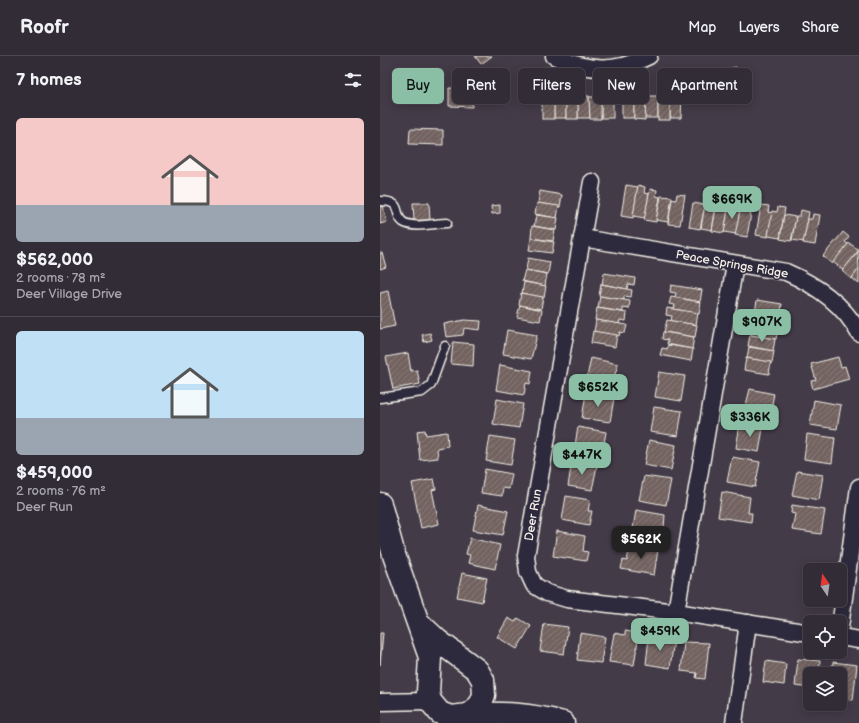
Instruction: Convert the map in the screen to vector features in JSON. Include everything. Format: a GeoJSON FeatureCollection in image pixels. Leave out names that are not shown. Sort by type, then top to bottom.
{"type":"FeatureCollection","features":[{"type":"Feature","properties":{"kind":"street"},"geometry":{"type":"LineString","coordinates":[[554,56],[580,66],[597,69],[619,68],[633,65],[649,56]]}},
{"type":"Feature","properties":{"kind":"street","name":"Deer Run"},"geometry":{"type":"LineString","coordinates":[[592,182],[526,556],[528,572],[534,585],[547,594],[566,599],[676,612],[803,632]]}},
{"type":"Feature","properties":{"kind":"street","name":"Peace Springs Ridge"},"geometry":{"type":"LineString","coordinates":[[582,238],[786,272],[806,280],[825,293],[840,307],[859,332]]}},
{"type":"Feature","properties":{"kind":"street"},"geometry":{"type":"LineString","coordinates":[[676,612],[735,264]]}},
{"type":"Feature","properties":{"kind":"street"},"geometry":{"type":"LineString","coordinates":[[842,615],[854,558],[859,487]]}},
{"type":"Feature","properties":{"kind":"street"},"geometry":{"type":"LineString","coordinates":[[380,504],[396,561],[420,624],[430,657],[430,691],[440,713],[457,718],[503,713],[531,715],[563,723]]}},
{"type":"Feature","properties":{"kind":"street"},"geometry":{"type":"LineString","coordinates":[[420,624],[437,640],[477,670],[483,680],[506,701],[531,715]]}},
{"type":"Feature","properties":{"kind":"street"},"geometry":{"type":"LineString","coordinates":[[734,723],[748,624]]}},
{"type":"Feature","properties":{"kind":"street"},"geometry":{"type":"LineString","coordinates":[[847,638],[859,640]]}},
{"type":"Feature","properties":{"kind":"street"},"geometry":{"type":"LineString","coordinates":[[430,691],[435,671],[444,664],[460,661],[469,664]]}},
{"type":"Feature","properties":{"kind":"street"},"geometry":{"type":"LineString","coordinates":[[457,718],[480,705],[484,695],[483,680]]}},
{"type":"Feature","properties":{"kind":"street"},"geometry":{"type":"LineString","coordinates":[[380,702],[430,691]]}},
{"type":"Feature","properties":{"kind":"lane"},"geometry":{"type":"LineString","coordinates":[[380,201],[392,203],[397,207],[401,219],[409,224],[447,223]]}},
{"type":"Feature","properties":{"kind":"lane"},"geometry":{"type":"LineString","coordinates":[[380,398],[422,392],[431,385],[445,346]]}},
{"type":"Feature","properties":{"kind":"building"},"geometry":{"type":"Polygon","coordinates":[[[475,56],[492,56],[481,64],[475,56]]]}},
{"type":"Feature","properties":{"kind":"building"},"geometry":{"type":"Polygon","coordinates":[[[449,88],[452,88],[452,104],[472,104],[472,107],[449,106],[449,88]]]}},
{"type":"Feature","properties":{"kind":"building"},"geometry":{"type":"Polygon","coordinates":[[[585,96],[589,96],[590,118],[578,118],[578,104],[585,104],[585,96]]]}},
{"type":"Feature","properties":{"kind":"building"},"geometry":{"type":"Polygon","coordinates":[[[649,96],[657,96],[658,118],[645,118],[646,104],[649,104],[649,96]]]}},
{"type":"Feature","properties":{"kind":"building"},"geometry":{"type":"Polygon","coordinates":[[[589,97],[593,97],[593,104],[601,104],[601,119],[590,119],[589,97]]]}},
{"type":"Feature","properties":{"kind":"building"},"geometry":{"type":"Polygon","coordinates":[[[542,104],[554,104],[554,119],[542,119],[542,104]]]}},
{"type":"Feature","properties":{"kind":"building"},"geometry":{"type":"Polygon","coordinates":[[[554,104],[566,104],[566,118],[554,118],[554,104]]]}},
{"type":"Feature","properties":{"kind":"building"},"geometry":{"type":"Polygon","coordinates":[[[566,104],[578,104],[578,119],[566,119],[566,104]]]}},
{"type":"Feature","properties":{"kind":"building"},"geometry":{"type":"Polygon","coordinates":[[[601,104],[613,104],[613,118],[601,118],[601,104]]]}},
{"type":"Feature","properties":{"kind":"building"},"geometry":{"type":"Polygon","coordinates":[[[622,104],[634,104],[634,118],[622,118],[622,104]]]}},
{"type":"Feature","properties":{"kind":"building"},"geometry":{"type":"Polygon","coordinates":[[[634,104],[646,104],[645,120],[634,119],[634,104]]]}},
{"type":"Feature","properties":{"kind":"building"},"geometry":{"type":"Polygon","coordinates":[[[658,104],[670,104],[670,120],[658,120],[658,104]]]}},
{"type":"Feature","properties":{"kind":"building"},"geometry":{"type":"Polygon","coordinates":[[[670,104],[682,104],[681,118],[670,118],[670,104]]]}},
{"type":"Feature","properties":{"kind":"building"},"geometry":{"type":"Polygon","coordinates":[[[410,129],[443,130],[443,145],[409,144],[410,129]]]}},
{"type":"Feature","properties":{"kind":"building"},"geometry":{"type":"Polygon","coordinates":[[[626,185],[638,187],[633,218],[621,216],[626,185]]]}},
{"type":"Feature","properties":{"kind":"building"},"geometry":{"type":"Polygon","coordinates":[[[638,185],[645,187],[644,193],[649,194],[645,218],[633,216],[638,185]]]}},
{"type":"Feature","properties":{"kind":"building"},"geometry":{"type":"Polygon","coordinates":[[[650,189],[657,190],[656,196],[660,197],[656,222],[644,220],[650,189]]]}},
{"type":"Feature","properties":{"kind":"building"},"geometry":{"type":"Polygon","coordinates":[[[540,191],[562,195],[560,207],[538,203],[540,191]]]}},
{"type":"Feature","properties":{"kind":"building"},"geometry":{"type":"Polygon","coordinates":[[[677,194],[685,195],[680,225],[668,224],[672,199],[676,200],[677,194]]]}},
{"type":"Feature","properties":{"kind":"building"},"geometry":{"type":"Polygon","coordinates":[[[661,196],[672,197],[668,222],[656,220],[661,196]]]}},
{"type":"Feature","properties":{"kind":"building"},"geometry":{"type":"Polygon","coordinates":[[[710,198],[717,200],[712,230],[701,228],[705,203],[709,204],[710,198]]]}},
{"type":"Feature","properties":{"kind":"building"},"geometry":{"type":"Polygon","coordinates":[[[729,201],[732,202],[731,208],[740,209],[736,234],[724,232],[729,201]]]}},
{"type":"Feature","properties":{"kind":"building"},"geometry":{"type":"Polygon","coordinates":[[[717,202],[729,203],[724,233],[712,231],[717,202]]]}},
{"type":"Feature","properties":{"kind":"building"},"geometry":{"type":"Polygon","coordinates":[[[413,203],[429,203],[430,221],[414,221],[413,203]]]}},
{"type":"Feature","properties":{"kind":"building"},"geometry":{"type":"Polygon","coordinates":[[[537,203],[559,206],[557,218],[535,214],[537,203]]]}},
{"type":"Feature","properties":{"kind":"building"},"geometry":{"type":"Polygon","coordinates":[[[693,203],[705,205],[700,229],[689,227],[693,203]]]}},
{"type":"Feature","properties":{"kind":"building"},"geometry":{"type":"Polygon","coordinates":[[[500,205],[500,213],[492,214],[491,206],[500,205]]]}},
{"type":"Feature","properties":{"kind":"building"},"geometry":{"type":"Polygon","coordinates":[[[745,205],[752,207],[747,237],[735,235],[740,211],[744,211],[745,205]]]}},
{"type":"Feature","properties":{"kind":"building"},"geometry":{"type":"Polygon","coordinates":[[[761,205],[769,206],[768,212],[772,213],[768,237],[756,235],[761,205]]]}},
{"type":"Feature","properties":{"kind":"building"},"geometry":{"type":"Polygon","coordinates":[[[383,206],[387,222],[380,224],[380,207],[383,206]]]}},
{"type":"Feature","properties":{"kind":"building"},"geometry":{"type":"Polygon","coordinates":[[[778,207],[785,208],[780,238],[768,236],[772,211],[777,212],[778,207]]]}},
{"type":"Feature","properties":{"kind":"building"},"geometry":{"type":"Polygon","coordinates":[[[801,210],[809,212],[804,242],[792,240],[796,216],[800,216],[801,210]]]}},
{"type":"Feature","properties":{"kind":"building"},"geometry":{"type":"Polygon","coordinates":[[[813,214],[820,215],[815,245],[803,243],[808,219],[812,219],[813,214]]]}},
{"type":"Feature","properties":{"kind":"building"},"geometry":{"type":"Polygon","coordinates":[[[536,215],[558,218],[556,230],[534,226],[536,215]]]}},
{"type":"Feature","properties":{"kind":"building"},"geometry":{"type":"Polygon","coordinates":[[[784,215],[796,217],[791,241],[780,239],[784,215]]]}},
{"type":"Feature","properties":{"kind":"building"},"geometry":{"type":"Polygon","coordinates":[[[532,226],[555,230],[553,241],[531,238],[532,226]]]}},
{"type":"Feature","properties":{"kind":"building"},"geometry":{"type":"Polygon","coordinates":[[[843,232],[849,237],[845,242],[848,244],[832,264],[823,256],[843,232]]]}},
{"type":"Feature","properties":{"kind":"building"},"geometry":{"type":"Polygon","coordinates":[[[531,238],[554,242],[552,253],[529,250],[531,238]]]}},
{"type":"Feature","properties":{"kind":"building"},"geometry":{"type":"Polygon","coordinates":[[[849,243],[859,250],[843,270],[833,262],[849,243]]]}},
{"type":"Feature","properties":{"kind":"building"},"geometry":{"type":"Polygon","coordinates":[[[858,252],[859,269],[851,279],[842,271],[858,252]]]}},
{"type":"Feature","properties":{"kind":"building"},"geometry":{"type":"Polygon","coordinates":[[[380,253],[382,253],[386,267],[380,269],[380,253]]]}},
{"type":"Feature","properties":{"kind":"building"},"geometry":{"type":"Polygon","coordinates":[[[528,258],[550,262],[548,274],[526,270],[528,258]]]}},
{"type":"Feature","properties":{"kind":"building"},"geometry":{"type":"Polygon","coordinates":[[[859,269],[859,284],[852,278],[859,269]]]}},
{"type":"Feature","properties":{"kind":"building"},"geometry":{"type":"Polygon","coordinates":[[[525,270],[547,274],[545,286],[522,281],[525,270]]]}},
{"type":"Feature","properties":{"kind":"building"},"geometry":{"type":"Polygon","coordinates":[[[604,273],[635,278],[634,285],[628,284],[627,289],[602,284],[604,273]]]}},
{"type":"Feature","properties":{"kind":"building"},"geometry":{"type":"Polygon","coordinates":[[[524,282],[546,286],[544,298],[522,293],[524,282]]]}},
{"type":"Feature","properties":{"kind":"building"},"geometry":{"type":"Polygon","coordinates":[[[601,284],[632,290],[631,297],[624,296],[624,300],[599,296],[601,284]]]}},
{"type":"Feature","properties":{"kind":"building"},"geometry":{"type":"Polygon","coordinates":[[[671,285],[702,290],[700,302],[675,297],[676,293],[670,292],[671,285]]]}},
{"type":"Feature","properties":{"kind":"building"},"geometry":{"type":"Polygon","coordinates":[[[388,291],[395,326],[380,329],[380,293],[388,291]]]}},
{"type":"Feature","properties":{"kind":"building"},"geometry":{"type":"Polygon","coordinates":[[[521,293],[543,297],[541,309],[519,305],[521,293]]]}},
{"type":"Feature","properties":{"kind":"building"},"geometry":{"type":"Polygon","coordinates":[[[600,296],[630,301],[629,309],[623,308],[623,312],[598,308],[600,296]]]}},
{"type":"Feature","properties":{"kind":"building"},"geometry":{"type":"Polygon","coordinates":[[[671,297],[701,302],[699,314],[674,309],[675,305],[669,304],[671,297]]]}},
{"type":"Feature","properties":{"kind":"building"},"geometry":{"type":"Polygon","coordinates":[[[757,300],[782,304],[780,316],[755,312],[757,300]]]}},
{"type":"Feature","properties":{"kind":"building"},"geometry":{"type":"Polygon","coordinates":[[[520,305],[542,310],[540,321],[517,317],[520,305]]]}},
{"type":"Feature","properties":{"kind":"building"},"geometry":{"type":"Polygon","coordinates":[[[597,308],[627,313],[626,321],[620,320],[619,324],[595,320],[597,308]]]}},
{"type":"Feature","properties":{"kind":"building"},"geometry":{"type":"Polygon","coordinates":[[[667,308],[698,313],[696,325],[671,321],[672,316],[666,315],[667,308]]]}},
{"type":"Feature","properties":{"kind":"building"},"geometry":{"type":"Polygon","coordinates":[[[754,311],[779,316],[777,327],[752,323],[754,311]]]}},
{"type":"Feature","properties":{"kind":"building"},"geometry":{"type":"Polygon","coordinates":[[[464,320],[481,321],[480,330],[464,328],[463,335],[446,337],[444,324],[464,320]]]}},
{"type":"Feature","properties":{"kind":"building"},"geometry":{"type":"Polygon","coordinates":[[[596,320],[627,325],[625,333],[620,332],[619,336],[594,332],[596,320]]]}},
{"type":"Feature","properties":{"kind":"building"},"geometry":{"type":"Polygon","coordinates":[[[667,320],[697,325],[695,337],[664,332],[667,320]]]}},
{"type":"Feature","properties":{"kind":"building"},"geometry":{"type":"Polygon","coordinates":[[[754,323],[778,327],[776,339],[751,335],[754,323]]]}},
{"type":"Feature","properties":{"kind":"building"},"geometry":{"type":"Polygon","coordinates":[[[507,330],[537,335],[531,359],[503,354],[507,330]]]}},
{"type":"Feature","properties":{"kind":"building"},"geometry":{"type":"Polygon","coordinates":[[[593,331],[617,335],[615,347],[591,343],[593,331]]]}},
{"type":"Feature","properties":{"kind":"building"},"geometry":{"type":"Polygon","coordinates":[[[663,332],[694,337],[692,349],[667,344],[668,340],[662,339],[663,332]]]}},
{"type":"Feature","properties":{"kind":"building"},"geometry":{"type":"Polygon","coordinates":[[[430,333],[432,340],[424,342],[422,335],[430,333]]]}},
{"type":"Feature","properties":{"kind":"building"},"geometry":{"type":"Polygon","coordinates":[[[750,335],[775,339],[773,351],[748,346],[750,335]]]}},
{"type":"Feature","properties":{"kind":"building"},"geometry":{"type":"Polygon","coordinates":[[[453,342],[474,344],[473,366],[451,364],[453,342]]]}},
{"type":"Feature","properties":{"kind":"building"},"geometry":{"type":"Polygon","coordinates":[[[668,345],[693,349],[691,361],[660,355],[662,348],[667,349],[668,345]]]}},
{"type":"Feature","properties":{"kind":"building"},"geometry":{"type":"Polygon","coordinates":[[[749,347],[774,351],[772,363],[747,358],[749,347]]]}},
{"type":"Feature","properties":{"kind":"building"},"geometry":{"type":"Polygon","coordinates":[[[408,353],[411,371],[417,370],[420,384],[393,389],[386,357],[408,353]]]}},
{"type":"Feature","properties":{"kind":"building"},"geometry":{"type":"Polygon","coordinates":[[[838,357],[841,367],[845,366],[849,379],[813,389],[811,381],[816,380],[811,364],[838,357]]]}},
{"type":"Feature","properties":{"kind":"building"},"geometry":{"type":"Polygon","coordinates":[[[591,358],[618,364],[611,388],[586,382],[591,358]]]}},
{"type":"Feature","properties":{"kind":"building"},"geometry":{"type":"Polygon","coordinates":[[[746,358],[771,362],[769,374],[744,370],[746,358]]]}},
{"type":"Feature","properties":{"kind":"building"},"geometry":{"type":"Polygon","coordinates":[[[500,365],[532,371],[530,384],[526,383],[524,395],[496,390],[500,365]]]}},
{"type":"Feature","properties":{"kind":"building"},"geometry":{"type":"Polygon","coordinates":[[[659,372],[685,376],[681,401],[655,397],[659,372]]]}},
{"type":"Feature","properties":{"kind":"building"},"geometry":{"type":"Polygon","coordinates":[[[750,389],[774,394],[769,418],[744,413],[750,389]]]}},
{"type":"Feature","properties":{"kind":"building"},"geometry":{"type":"Polygon","coordinates":[[[586,393],[614,398],[610,422],[582,418],[586,393]]]}},
{"type":"Feature","properties":{"kind":"building"},"geometry":{"type":"Polygon","coordinates":[[[497,399],[523,404],[519,428],[493,424],[497,399]]]}},
{"type":"Feature","properties":{"kind":"building"},"geometry":{"type":"Polygon","coordinates":[[[814,400],[841,405],[837,429],[810,425],[814,400]]]}},
{"type":"Feature","properties":{"kind":"building"},"geometry":{"type":"Polygon","coordinates":[[[654,407],[682,411],[678,436],[650,432],[654,407]]]}},
{"type":"Feature","properties":{"kind":"building"},"geometry":{"type":"Polygon","coordinates":[[[740,424],[763,428],[759,452],[736,448],[740,424]]]}},
{"type":"Feature","properties":{"kind":"building"},"geometry":{"type":"Polygon","coordinates":[[[578,427],[606,432],[603,449],[600,448],[598,456],[574,451],[578,427]]]}},
{"type":"Feature","properties":{"kind":"building"},"geometry":{"type":"Polygon","coordinates":[[[425,430],[426,435],[447,432],[448,446],[437,448],[438,458],[420,460],[417,431],[425,430]]]}},
{"type":"Feature","properties":{"kind":"building"},"geometry":{"type":"Polygon","coordinates":[[[807,434],[835,438],[832,463],[804,459],[807,434]]]}},
{"type":"Feature","properties":{"kind":"building"},"geometry":{"type":"Polygon","coordinates":[[[490,436],[515,440],[511,465],[486,461],[490,436]]]}},
{"type":"Feature","properties":{"kind":"building"},"geometry":{"type":"Polygon","coordinates":[[[649,440],[676,445],[671,470],[644,465],[649,440]]]}},
{"type":"Feature","properties":{"kind":"building"},"geometry":{"type":"Polygon","coordinates":[[[732,457],[760,462],[755,487],[727,482],[732,457]]]}},
{"type":"Feature","properties":{"kind":"building"},"geometry":{"type":"Polygon","coordinates":[[[572,461],[597,466],[592,490],[568,486],[572,461]]]}},
{"type":"Feature","properties":{"kind":"building"},"geometry":{"type":"Polygon","coordinates":[[[485,469],[512,474],[509,489],[503,488],[502,496],[481,493],[485,469]]]}},
{"type":"Feature","properties":{"kind":"building"},"geometry":{"type":"Polygon","coordinates":[[[797,471],[823,475],[819,500],[792,495],[797,471]]]}},
{"type":"Feature","properties":{"kind":"building"},"geometry":{"type":"Polygon","coordinates":[[[644,476],[671,480],[666,505],[639,500],[644,476]]]}},
{"type":"Feature","properties":{"kind":"building"},"geometry":{"type":"Polygon","coordinates":[[[434,479],[436,489],[432,490],[439,524],[421,528],[412,483],[434,479]]]}},
{"type":"Feature","properties":{"kind":"building"},"geometry":{"type":"Polygon","coordinates":[[[722,492],[750,497],[748,513],[752,513],[751,522],[718,517],[722,492]]]}},
{"type":"Feature","properties":{"kind":"building"},"geometry":{"type":"Polygon","coordinates":[[[566,496],[590,500],[588,511],[592,511],[589,525],[562,520],[566,496]]]}},
{"type":"Feature","properties":{"kind":"building"},"geometry":{"type":"Polygon","coordinates":[[[478,505],[508,511],[503,535],[473,530],[478,505]]]}},
{"type":"Feature","properties":{"kind":"building"},"geometry":{"type":"Polygon","coordinates":[[[792,505],[825,510],[821,534],[792,530],[795,514],[791,513],[792,505]]]}},
{"type":"Feature","properties":{"kind":"building"},"geometry":{"type":"Polygon","coordinates":[[[636,510],[665,515],[663,540],[632,535],[636,510]]]}},
{"type":"Feature","properties":{"kind":"building"},"geometry":{"type":"Polygon","coordinates":[[[557,531],[585,536],[583,551],[588,552],[586,561],[553,556],[557,531]]]}},
{"type":"Feature","properties":{"kind":"building"},"geometry":{"type":"Polygon","coordinates":[[[470,538],[500,545],[495,569],[468,563],[470,555],[466,554],[470,538]]]}},
{"type":"Feature","properties":{"kind":"building"},"geometry":{"type":"Polygon","coordinates":[[[630,545],[658,550],[654,575],[621,569],[623,560],[627,561],[630,545]]]}},
{"type":"Feature","properties":{"kind":"building"},"geometry":{"type":"Polygon","coordinates":[[[462,573],[487,578],[482,602],[457,597],[462,573]]]}},
{"type":"Feature","properties":{"kind":"building"},"geometry":{"type":"Polygon","coordinates":[[[508,618],[515,622],[518,618],[531,626],[517,649],[497,637],[508,618]]]}},
{"type":"Feature","properties":{"kind":"building"},"geometry":{"type":"Polygon","coordinates":[[[544,624],[568,627],[564,654],[540,651],[544,624]]]}},
{"type":"Feature","properties":{"kind":"building"},"geometry":{"type":"Polygon","coordinates":[[[625,631],[639,633],[634,665],[609,662],[614,633],[625,635],[625,631]]]}},
{"type":"Feature","properties":{"kind":"building"},"geometry":{"type":"Polygon","coordinates":[[[380,633],[383,633],[380,665],[380,633]]]}},
{"type":"Feature","properties":{"kind":"building"},"geometry":{"type":"Polygon","coordinates":[[[580,633],[605,637],[601,663],[577,660],[580,633]]]}},
{"type":"Feature","properties":{"kind":"building"},"geometry":{"type":"Polygon","coordinates":[[[649,637],[674,640],[670,668],[646,664],[649,637]]]}},
{"type":"Feature","properties":{"kind":"building"},"geometry":{"type":"Polygon","coordinates":[[[684,642],[709,643],[705,679],[696,678],[697,673],[681,671],[684,642]]]}},
{"type":"Feature","properties":{"kind":"building"},"geometry":{"type":"Polygon","coordinates":[[[798,659],[820,661],[820,667],[803,667],[803,687],[795,686],[798,659]]]}},
{"type":"Feature","properties":{"kind":"building"},"geometry":{"type":"Polygon","coordinates":[[[766,661],[786,664],[784,685],[763,682],[766,661]]]}},
{"type":"Feature","properties":{"kind":"building"},"geometry":{"type":"Polygon","coordinates":[[[833,662],[857,665],[853,700],[847,700],[847,667],[833,667],[833,662]]]}}]}
